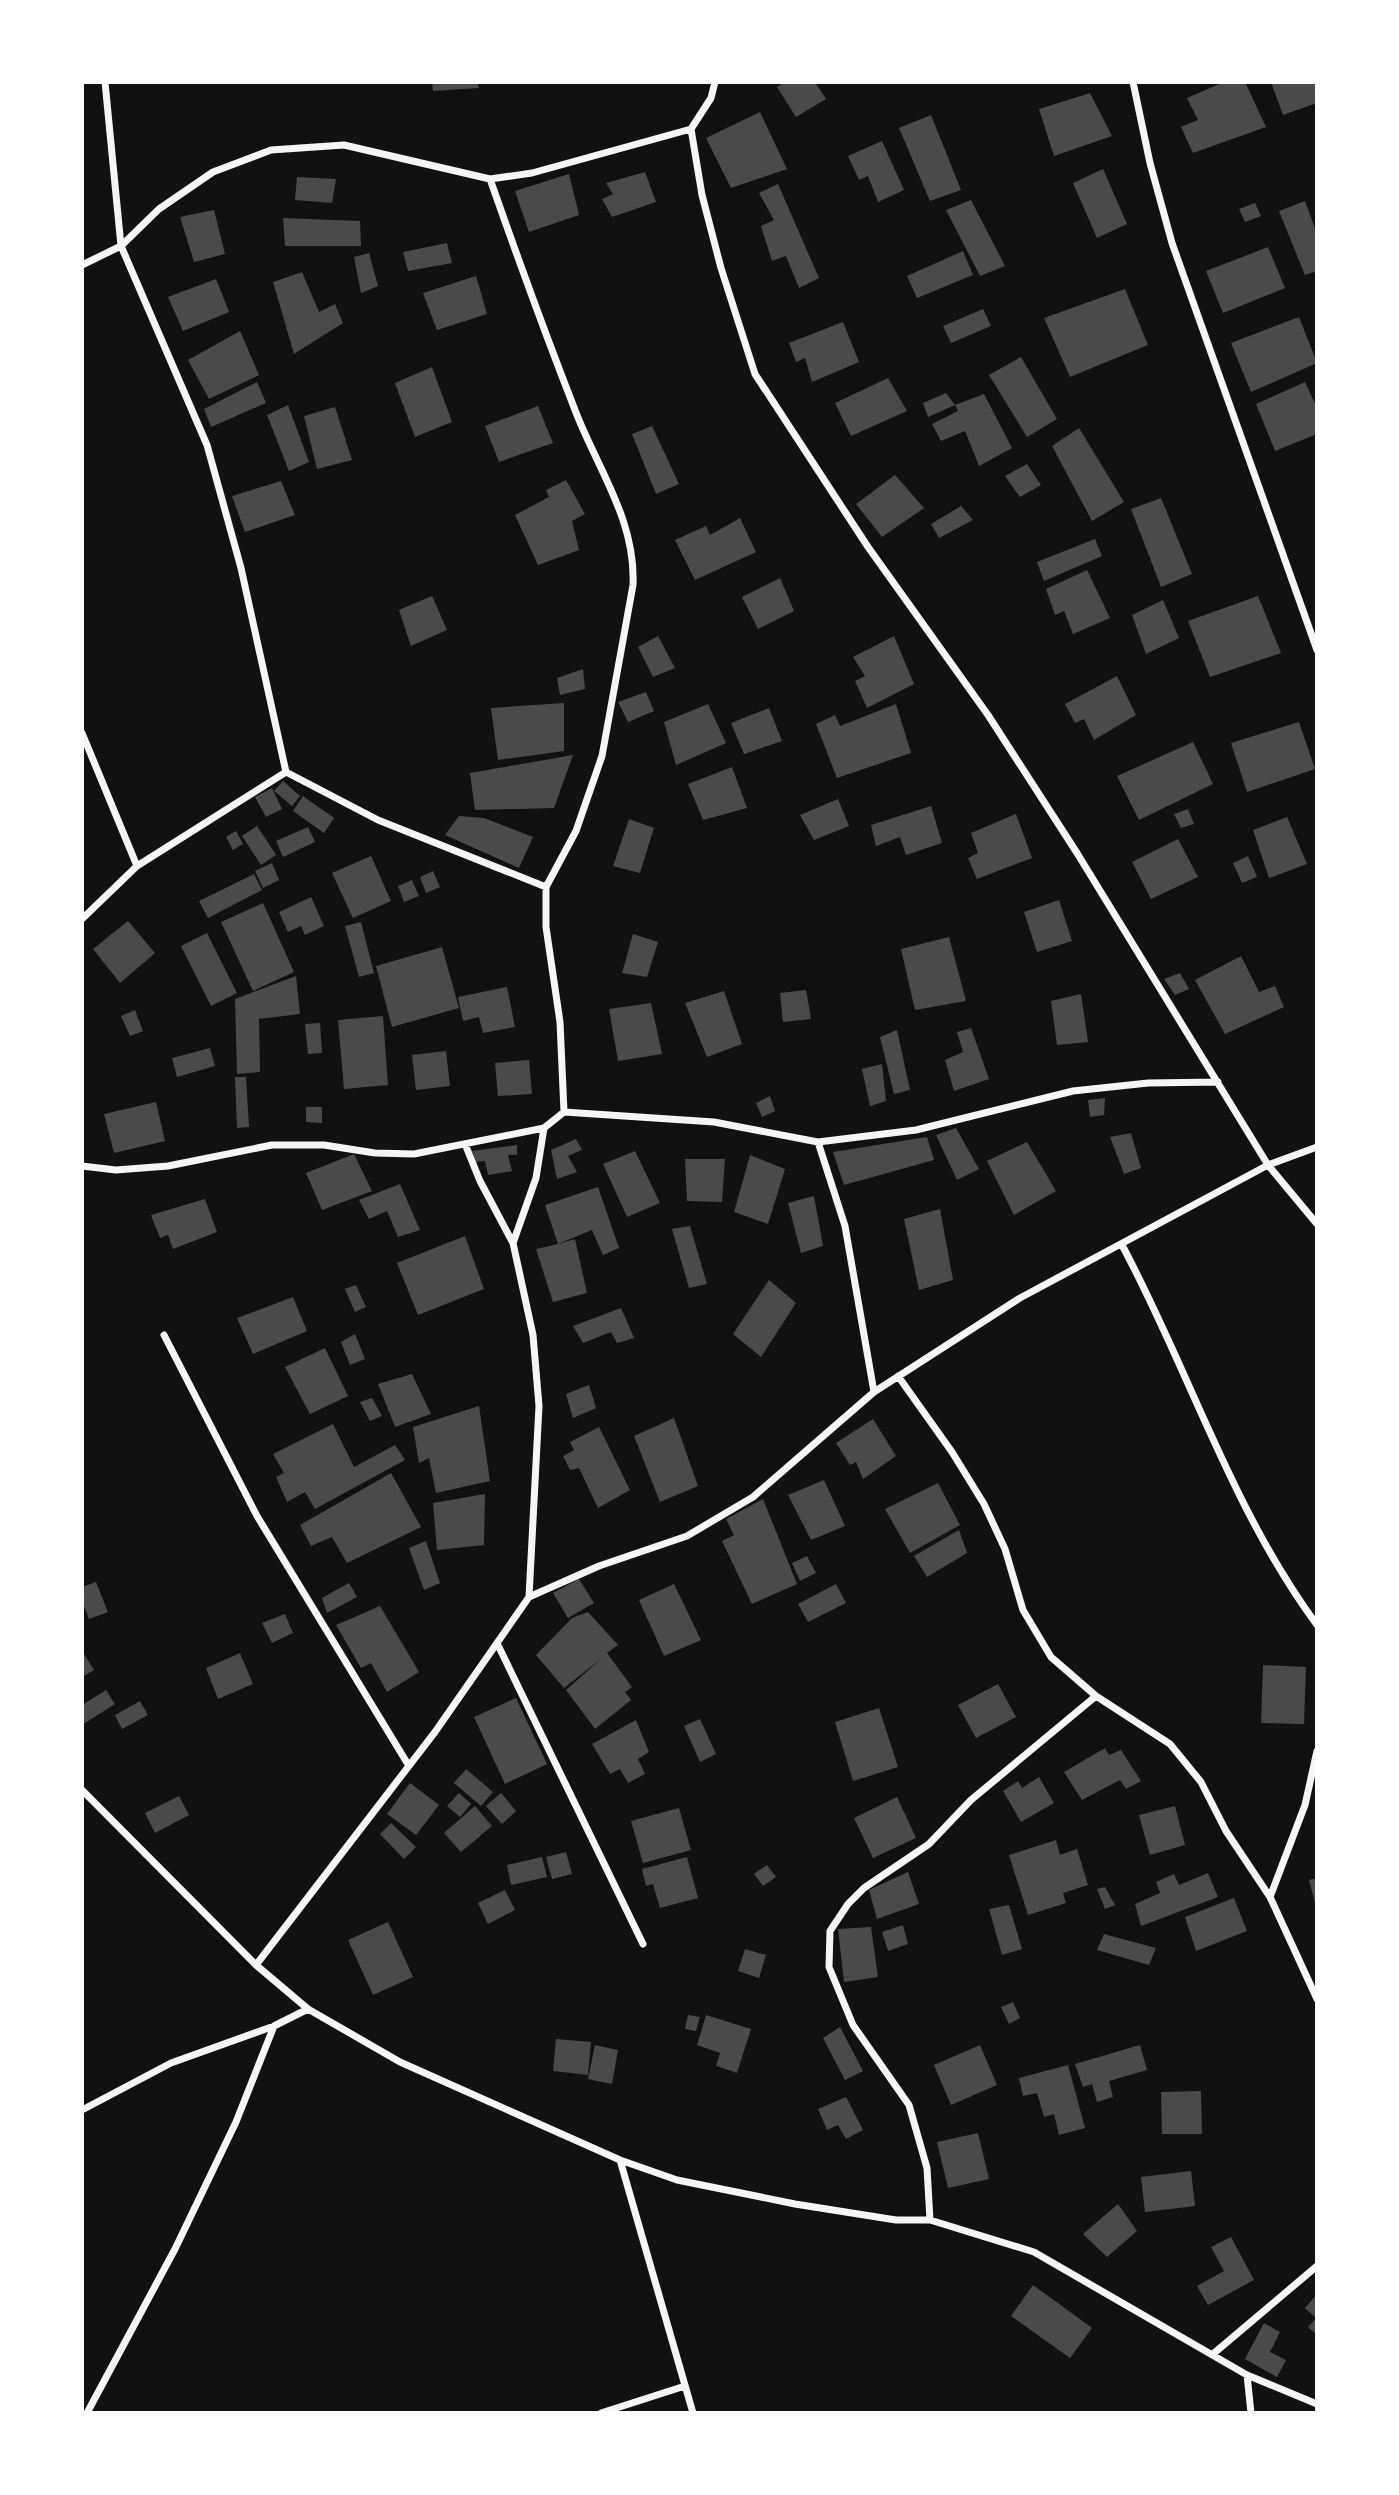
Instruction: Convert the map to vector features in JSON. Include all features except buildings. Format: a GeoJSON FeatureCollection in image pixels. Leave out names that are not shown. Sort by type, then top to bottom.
{"type":"FeatureCollection","features":[{"type":"Feature","properties":{"kind":"street"},"geometry":{"type":"LineString","coordinates":[[106,82],[121,246],[207,445],[241,568],[286,772]]}},
{"type":"Feature","properties":{"kind":"street"},"geometry":{"type":"LineString","coordinates":[[82,265],[121,246],[159,209],[213,172],[271,150],[344,145],[490,179],[532,173],[691,129],[711,98],[715,82]]}},
{"type":"Feature","properties":{"kind":"street"},"geometry":{"type":"LineString","coordinates":[[1133,82],[1150,163],[1172,243],[1317,650]]}},
{"type":"Feature","properties":{"kind":"street"},"geometry":{"type":"LineString","coordinates":[[691,129],[702,195],[721,268],[755,374],[868,547],[988,715],[1077,853],[1152,980],[1268,1165],[1317,1224]]}},
{"type":"Feature","properties":{"kind":"street"},"geometry":{"type":"LineString","coordinates":[[490,179],[576,413],[621,511],[634,556],[633,585],[602,756],[576,831],[545,887],[546,927],[560,1022],[564,1112]]}},
{"type":"Feature","properties":{"kind":"street"},"geometry":{"type":"LineString","coordinates":[[82,733],[137,866]]}},
{"type":"Feature","properties":{"kind":"street"},"geometry":{"type":"LineString","coordinates":[[286,772],[378,820],[545,887]]}},
{"type":"Feature","properties":{"kind":"street"},"geometry":{"type":"LineString","coordinates":[[82,919],[137,866],[286,772]]}},
{"type":"Feature","properties":{"kind":"street"},"geometry":{"type":"LineString","coordinates":[[82,1166],[116,1170],[167,1166],[272,1145],[324,1145],[375,1153],[414,1154],[544,1128],[564,1112],[714,1122],[818,1142],[916,1130],[1073,1091],[1148,1083],[1218,1082]]}},
{"type":"Feature","properties":{"kind":"street"},"geometry":{"type":"LineString","coordinates":[[513,1243],[536,1178],[544,1128]]}},
{"type":"Feature","properties":{"kind":"street"},"geometry":{"type":"LineString","coordinates":[[818,1142],[845,1226],[874,1392]]}},
{"type":"Feature","properties":{"kind":"street"},"geometry":{"type":"LineString","coordinates":[[465,1144],[480,1181],[513,1243],[533,1335],[539,1405],[529,1597]]}},
{"type":"Feature","properties":{"kind":"street"},"geometry":{"type":"LineString","coordinates":[[256,1965],[409,1766],[529,1597],[599,1566],[687,1536],[753,1497],[874,1392],[1020,1298],[1268,1165],[1317,1147]]}},
{"type":"Feature","properties":{"kind":"street"},"geometry":{"type":"LineString","coordinates":[[1122,1245],[1150,1296],[1221,1457],[1265,1541],[1317,1625]]}},
{"type":"Feature","properties":{"kind":"street"},"geometry":{"type":"LineString","coordinates":[[164,1335],[257,1516],[409,1766]]}},
{"type":"Feature","properties":{"kind":"street"},"geometry":{"type":"LineString","coordinates":[[898,1376],[952,1452],[984,1504],[1005,1549],[1023,1609],[1051,1657],[1096,1696],[1170,1744],[1201,1783],[1226,1831],[1270,1897],[1317,1999]]}},
{"type":"Feature","properties":{"kind":"street"},"geometry":{"type":"LineString","coordinates":[[497,1643],[643,1944]]}},
{"type":"Feature","properties":{"kind":"street"},"geometry":{"type":"LineString","coordinates":[[930,2220],[927,2168],[909,2105],[853,2025],[829,1967],[831,1931],[848,1904],[864,1888],[929,1844],[971,1800],[1096,1696]]}},
{"type":"Feature","properties":{"kind":"street"},"geometry":{"type":"LineString","coordinates":[[1270,1897],[1305,1805],[1317,1751]]}},
{"type":"Feature","properties":{"kind":"street"},"geometry":{"type":"LineString","coordinates":[[82,1790],[256,1965],[308,2009],[400,2062],[620,2160],[677,2180],[795,2204],[896,2220],[930,2220],[1034,2252],[1247,2375],[1317,2404]]}},
{"type":"Feature","properties":{"kind":"street"},"geometry":{"type":"LineString","coordinates":[[82,2110],[171,2063],[274,2026],[308,2009]]}},
{"type":"Feature","properties":{"kind":"street"},"geometry":{"type":"LineString","coordinates":[[87,2413],[176,2249],[236,2122],[274,2026]]}},
{"type":"Feature","properties":{"kind":"street"},"geometry":{"type":"LineString","coordinates":[[620,2160],[693,2413]]}},
{"type":"Feature","properties":{"kind":"street"},"geometry":{"type":"LineString","coordinates":[[1213,2354],[1317,2266]]}},
{"type":"Feature","properties":{"kind":"street"},"geometry":{"type":"LineString","coordinates":[[1247,2375],[1251,2413]]}},
{"type":"Feature","properties":{"kind":"street"},"geometry":{"type":"LineString","coordinates":[[601,2413],[684,2386]]}}]}
